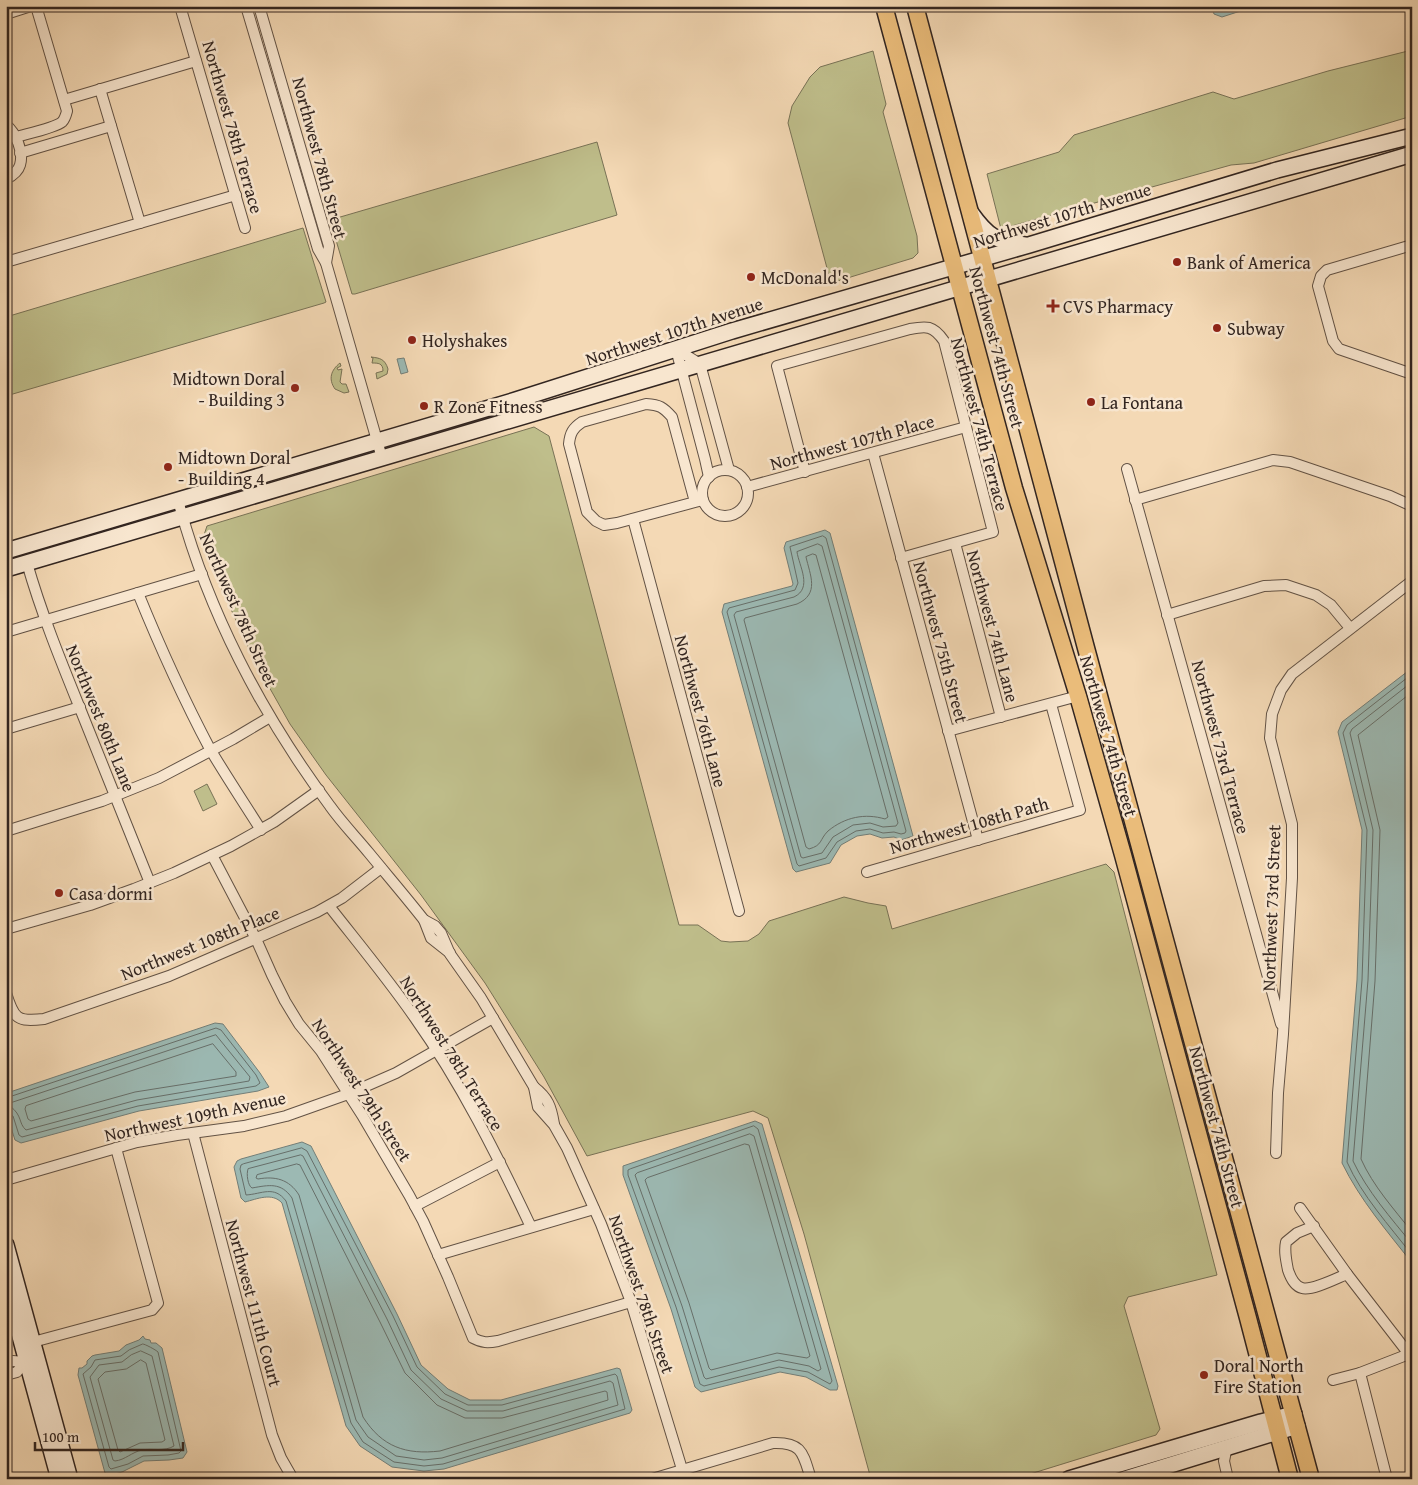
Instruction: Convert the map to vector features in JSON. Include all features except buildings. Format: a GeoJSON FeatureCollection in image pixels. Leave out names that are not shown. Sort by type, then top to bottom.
{"type":"FeatureCollection","features":[{"type":"Feature","properties":{"kind":"main road","name":"Northwest 74th Street"},"geometry":{"type":"LineString","coordinates":[[884,6],[1014,488],[1078,696],[1131,884],[1290,1479]]}},
{"type":"Feature","properties":{"kind":"main road","name":"Northwest 74th Street"},"geometry":{"type":"LineString","coordinates":[[915,6],[1086,648],[1311,1479]]}},
{"type":"Feature","properties":{"kind":"main road","name":"Northwest 107th Avenue"},"geometry":{"type":"LineString","coordinates":[[6,550],[516,400],[732,331],[1268,173],[1412,136]]}},
{"type":"Feature","properties":{"kind":"main road","name":"Northwest 107th Avenue"},"geometry":{"type":"LineString","coordinates":[[6,569],[1412,154]]}},
{"type":"Feature","properties":{"kind":"main road"},"geometry":{"type":"LineString","coordinates":[[971,214],[988,234],[1004,241],[1029,245]]}},
{"type":"Feature","properties":{"kind":"main road"},"geometry":{"type":"LineString","coordinates":[[1045,588],[1055,595],[1072,644],[1079,649],[1086,648]]}},
{"type":"Feature","properties":{"kind":"main road"},"geometry":{"type":"LineString","coordinates":[[6,1245],[33,1342],[30,1362],[59,1479]]}},
{"type":"Feature","properties":{"kind":"main road"},"geometry":{"type":"LineString","coordinates":[[6,1285],[70,1479]]}},
{"type":"Feature","properties":{"kind":"main road"},"geometry":{"type":"LineString","coordinates":[[1069,1479],[1295,1420]]}},
{"type":"Feature","properties":{"kind":"main road"},"geometry":{"type":"LineString","coordinates":[[1131,1478],[1228,1446],[1276,1425]]}},
{"type":"Feature","properties":{"kind":"street"},"geometry":{"type":"LineString","coordinates":[[6,14],[31,6]]}},
{"type":"Feature","properties":{"kind":"street"},"geometry":{"type":"LineString","coordinates":[[16,137],[62,122],[66,117],[67,111],[36,6]]}},
{"type":"Feature","properties":{"kind":"street","name":"Northwest 78th Terrace"},"geometry":{"type":"LineString","coordinates":[[180,6],[245,228]]}},
{"type":"Feature","properties":{"kind":"street","name":"Northwest 78th Street"},"geometry":{"type":"LineString","coordinates":[[246,6],[318,249],[326,263]]}},
{"type":"Feature","properties":{"kind":"street","name":"Northwest 78th Street"},"geometry":{"type":"LineString","coordinates":[[259,6],[329,246],[326,263]]}},
{"type":"Feature","properties":{"kind":"street"},"geometry":{"type":"LineString","coordinates":[[258,47],[271,44]]}},
{"type":"Feature","properties":{"kind":"street"},"geometry":{"type":"LineString","coordinates":[[64,100],[196,61]]}},
{"type":"Feature","properties":{"kind":"street"},"geometry":{"type":"LineString","coordinates":[[100,89],[140,223]]}},
{"type":"Feature","properties":{"kind":"street"},"geometry":{"type":"LineString","coordinates":[[6,125],[16,137],[20,153],[20,165],[6,179]]}},
{"type":"Feature","properties":{"kind":"street"},"geometry":{"type":"LineString","coordinates":[[20,153],[111,126]]}},
{"type":"Feature","properties":{"kind":"street"},"geometry":{"type":"LineString","coordinates":[[6,262],[236,195]]}},
{"type":"Feature","properties":{"kind":"street"},"geometry":{"type":"LineString","coordinates":[[1412,245],[1327,270],[1318,286],[1333,341],[1339,349],[1412,374]]}},
{"type":"Feature","properties":{"kind":"street"},"geometry":{"type":"LineString","coordinates":[[326,263],[382,458]]}},
{"type":"Feature","properties":{"kind":"street","name":"Northwest 74th Terrace"},"geometry":{"type":"LineString","coordinates":[[805,472],[777,366],[910,329],[932,328],[944,340],[993,532],[955,543]]}},
{"type":"Feature","properties":{"kind":"street"},"geometry":{"type":"LineString","coordinates":[[676,350],[700,364],[729,470]]}},
{"type":"Feature","properties":{"kind":"street"},"geometry":{"type":"LineString","coordinates":[[676,350],[709,477]]}},
{"type":"Feature","properties":{"kind":"street"},"geometry":{"type":"LineString","coordinates":[[699,501],[604,525],[596,521],[587,512],[569,444],[570,434],[574,427],[582,422],[646,404],[656,404],[664,408],[672,417],[699,501],[716,514],[730,516],[742,509],[746,503],[747,487],[735,472],[729,470],[717,472],[709,477],[703,486],[699,501]]}},
{"type":"Feature","properties":{"kind":"street","name":"Northwest 107th Place"},"geometry":{"type":"LineString","coordinates":[[747,487],[966,427]]}},
{"type":"Feature","properties":{"kind":"street"},"geometry":{"type":"LineString","coordinates":[[702,445],[720,440]]}},
{"type":"Feature","properties":{"kind":"street","name":"Northwest 75th Street"},"geometry":{"type":"LineString","coordinates":[[873,453],[978,840]]}},
{"type":"Feature","properties":{"kind":"street"},"geometry":{"type":"LineString","coordinates":[[1135,500],[1273,460],[1290,462],[1390,496],[1412,506]]}},
{"type":"Feature","properties":{"kind":"street","name":"Northwest 73rd Terrace"},"geometry":{"type":"LineString","coordinates":[[1127,469],[1283,1034]]}},
{"type":"Feature","properties":{"kind":"street","name":"Northwest 78th Street"},"geometry":{"type":"LineString","coordinates":[[178,500],[195,558],[238,659],[270,717],[330,807],[424,920],[431,938],[450,954],[493,1018],[534,1087],[544,1094],[548,1101],[552,1110],[554,1125],[567,1148],[594,1209],[631,1302],[684,1474]]}},
{"type":"Feature","properties":{"kind":"street","name":"Northwest 76th Lane"},"geometry":{"type":"LineString","coordinates":[[633,519],[738,911]]}},
{"type":"Feature","properties":{"kind":"street"},"geometry":{"type":"LineString","coordinates":[[901,558],[955,543]]}},
{"type":"Feature","properties":{"kind":"street","name":"Northwest 74th Lane"},"geometry":{"type":"LineString","coordinates":[[955,543],[1001,717]]}},
{"type":"Feature","properties":{"kind":"street","name":"Northwest 80th Lane"},"geometry":{"type":"LineString","coordinates":[[27,563],[46,621],[150,883]]}},
{"type":"Feature","properties":{"kind":"street"},"geometry":{"type":"LineString","coordinates":[[6,632],[202,574]]}},
{"type":"Feature","properties":{"kind":"street","name":"Northwest 73rd Street"},"geometry":{"type":"LineString","coordinates":[[1276,1153],[1292,878],[1292,824],[1270,738],[1272,714],[1281,690],[1292,674],[1412,581]]}},
{"type":"Feature","properties":{"kind":"street"},"geometry":{"type":"LineString","coordinates":[[1167,615],[1264,586],[1286,585],[1316,595],[1331,605],[1350,628]]}},
{"type":"Feature","properties":{"kind":"street"},"geometry":{"type":"LineString","coordinates":[[138,593],[173,677],[211,751],[260,830]]}},
{"type":"Feature","properties":{"kind":"street"},"geometry":{"type":"LineString","coordinates":[[948,731],[1078,696]]}},
{"type":"Feature","properties":{"kind":"street","name":"Northwest 108th Path"},"geometry":{"type":"LineString","coordinates":[[866,872],[1080,810],[1051,704]]}},
{"type":"Feature","properties":{"kind":"street"},"geometry":{"type":"LineString","coordinates":[[6,729],[80,707]]}},
{"type":"Feature","properties":{"kind":"street"},"geometry":{"type":"LineString","coordinates":[[6,831],[57,816],[159,778],[234,739],[270,717]]}},
{"type":"Feature","properties":{"kind":"street"},"geometry":{"type":"LineString","coordinates":[[6,929],[90,905],[150,883],[260,830],[319,790]]}},
{"type":"Feature","properties":{"kind":"street","name":"Northwest 79th Street"},"geometry":{"type":"LineString","coordinates":[[212,854],[294,1016],[321,1052],[348,1094],[415,1206],[438,1255],[472,1338],[487,1343],[498,1341],[631,1302]]}},
{"type":"Feature","properties":{"kind":"street","name":"Northwest 108th Place"},"geometry":{"type":"LineString","coordinates":[[6,993],[14,1014],[29,1021],[44,1019],[80,1007],[170,976],[318,912],[342,898],[381,868]]}},
{"type":"Feature","properties":{"kind":"street","name":"Northwest 78th Terrace"},"geometry":{"type":"LineString","coordinates":[[329,906],[415,1018],[436,1051],[486,1135],[531,1227]]}},
{"type":"Feature","properties":{"kind":"street","name":"Northwest 109th Avenue"},"geometry":{"type":"LineString","coordinates":[[6,1180],[116,1148],[177,1135],[244,1126],[286,1116],[348,1094],[396,1073],[493,1018]]}},
{"type":"Feature","properties":{"kind":"street","name":"Northwest 111th Court"},"geometry":{"type":"LineString","coordinates":[[193,1133],[272,1435],[281,1458],[293,1479]]}},
{"type":"Feature","properties":{"kind":"street"},"geometry":{"type":"LineString","coordinates":[[33,1342],[152,1310],[158,1303],[116,1148]]}},
{"type":"Feature","properties":{"kind":"street"},"geometry":{"type":"LineString","coordinates":[[415,1206],[500,1162]]}},
{"type":"Feature","properties":{"kind":"street"},"geometry":{"type":"LineString","coordinates":[[1300,1208],[1347,1274],[1411,1356],[1333,1380]]}},
{"type":"Feature","properties":{"kind":"street"},"geometry":{"type":"LineString","coordinates":[[438,1255],[594,1209]]}},
{"type":"Feature","properties":{"kind":"street"},"geometry":{"type":"LineString","coordinates":[[1314,1226],[1297,1233],[1286,1242],[1285,1254],[1293,1282],[1301,1288],[1308,1288],[1330,1282],[1347,1274]]}},
{"type":"Feature","properties":{"kind":"street"},"geometry":{"type":"LineString","coordinates":[[6,1362],[13,1360],[30,1362]]}},
{"type":"Feature","properties":{"kind":"street"},"geometry":{"type":"LineString","coordinates":[[6,1375],[16,1372],[30,1362]]}},
{"type":"Feature","properties":{"kind":"street"},"geometry":{"type":"LineString","coordinates":[[1360,1373],[1387,1479]]}},
{"type":"Feature","properties":{"kind":"street"},"geometry":{"type":"LineString","coordinates":[[652,1479],[684,1474],[773,1443],[786,1442],[798,1448],[805,1458],[811,1479]]}},
{"type":"Feature","properties":{"kind":"street"},"geometry":{"type":"LineString","coordinates":[[1228,1446],[1224,1461],[1228,1479]]}},
{"type":"Feature","properties":{"kind":"shaded area"},"geometry":{"type":"Polygon","coordinates":[[[1412,50],[1412,116],[1254,163],[1231,165],[1001,229],[987,174],[1059,152],[1074,135],[1213,92],[1234,99],[1328,71],[1412,50]]]}},
{"type":"Feature","properties":{"kind":"shaded area"},"geometry":{"type":"Polygon","coordinates":[[[873,51],[886,104],[883,112],[917,236],[918,253],[913,258],[831,283],[788,123],[792,106],[810,77],[820,67],[873,51]]]}},
{"type":"Feature","properties":{"kind":"shaded area"},"geometry":{"type":"Polygon","coordinates":[[[597,142],[617,215],[352,294],[330,220],[597,142]]]}},
{"type":"Feature","properties":{"kind":"shaded area"},"geometry":{"type":"Polygon","coordinates":[[[303,228],[326,302],[6,396],[6,317],[303,228]]]}},
{"type":"Feature","properties":{"kind":"shaded area"},"geometry":{"type":"Polygon","coordinates":[[[371,357],[384,361],[388,369],[387,374],[377,379],[376,373],[383,371],[383,368],[380,364],[372,363],[373,358],[371,357]]]}},
{"type":"Feature","properties":{"kind":"shaded area"},"geometry":{"type":"Polygon","coordinates":[[[340,363],[341,366],[337,368],[338,370],[342,369],[340,382],[346,384],[349,392],[344,393],[335,389],[332,382],[331,378],[334,369],[340,363]]]}},
{"type":"Feature","properties":{"kind":"shaded area"},"geometry":{"type":"Polygon","coordinates":[[[534,427],[549,436],[679,925],[698,925],[721,941],[748,941],[759,934],[769,921],[844,897],[886,906],[892,929],[1106,864],[1114,872],[1217,1275],[1128,1297],[1124,1306],[1160,1429],[1156,1435],[1014,1479],[871,1479],[804,1234],[768,1118],[753,1111],[587,1156],[544,1077],[485,983],[421,895],[326,775],[290,724],[255,662],[214,572],[204,535],[207,526],[534,427]]]}},
{"type":"Feature","properties":{"kind":"shaded area"},"geometry":{"type":"Polygon","coordinates":[[[207,784],[217,804],[203,811],[194,791],[207,784]]]}},
{"type":"Feature","properties":{"kind":"water"},"geometry":{"type":"Polygon","coordinates":[[[1211,6],[1256,6],[1222,17],[1214,14],[1211,6]]]}},
{"type":"Feature","properties":{"kind":"water"},"geometry":{"type":"Polygon","coordinates":[[[404,358],[408,372],[401,374],[397,359],[404,358]]]}},
{"type":"Feature","properties":{"kind":"water"},"geometry":{"type":"Polygon","coordinates":[[[825,530],[830,533],[913,836],[901,840],[894,837],[882,838],[870,834],[857,836],[841,845],[830,863],[796,872],[793,869],[722,612],[724,604],[792,586],[784,548],[786,542],[825,530]]]}},
{"type":"Feature","properties":{"kind":"water"},"geometry":{"type":"Polygon","coordinates":[[[1412,668],[1412,1263],[1365,1202],[1342,1163],[1357,980],[1362,830],[1338,732],[1342,722],[1412,668]]]}},
{"type":"Feature","properties":{"kind":"water"},"geometry":{"type":"Polygon","coordinates":[[[215,1023],[223,1024],[269,1087],[258,1091],[139,1111],[21,1143],[15,1140],[6,1112],[7,1093],[215,1023]]]}},
{"type":"Feature","properties":{"kind":"water"},"geometry":{"type":"Polygon","coordinates":[[[755,1121],[762,1124],[838,1386],[837,1390],[830,1390],[806,1377],[780,1372],[701,1392],[695,1387],[671,1309],[623,1175],[623,1166],[755,1121]]]}},
{"type":"Feature","properties":{"kind":"water"},"geometry":{"type":"Polygon","coordinates":[[[302,1142],[311,1146],[421,1365],[448,1389],[470,1400],[501,1400],[617,1368],[620,1369],[632,1410],[630,1413],[444,1469],[424,1471],[392,1467],[360,1446],[346,1426],[282,1203],[269,1197],[245,1202],[241,1198],[234,1167],[237,1161],[241,1159],[302,1142]]]}},
{"type":"Feature","properties":{"kind":"water"},"geometry":{"type":"Polygon","coordinates":[[[143,1336],[145,1339],[150,1340],[151,1343],[156,1343],[162,1348],[187,1452],[183,1458],[144,1461],[112,1475],[105,1473],[78,1375],[79,1368],[87,1364],[87,1361],[92,1356],[119,1351],[143,1336]]]}},
{"type":"Feature","properties":{"kind":"place","name":"Bank of America"},"geometry":{"type":"Point","coordinates":[1177,262]}},
{"type":"Feature","properties":{"kind":"place","name":"McDonald's"},"geometry":{"type":"Point","coordinates":[751,277]}},
{"type":"Feature","properties":{"kind":"place","name":"CVS Pharmacy"},"geometry":{"type":"Point","coordinates":[1053,306]}},
{"type":"Feature","properties":{"kind":"place","name":"Subway"},"geometry":{"type":"Point","coordinates":[1217,328]}},
{"type":"Feature","properties":{"kind":"place","name":"Holyshakes"},"geometry":{"type":"Point","coordinates":[412,340]}},
{"type":"Feature","properties":{"kind":"place","name":"Midtown Doral - Building 3"},"geometry":{"type":"Point","coordinates":[295,388]}},
{"type":"Feature","properties":{"kind":"place","name":"La Fontana"},"geometry":{"type":"Point","coordinates":[1091,402]}},
{"type":"Feature","properties":{"kind":"place","name":"R Zone Fitness"},"geometry":{"type":"Point","coordinates":[424,406]}},
{"type":"Feature","properties":{"kind":"place","name":"Midtown Doral - Building 4"},"geometry":{"type":"Point","coordinates":[168,467]}},
{"type":"Feature","properties":{"kind":"place","name":"Casa dormi"},"geometry":{"type":"Point","coordinates":[59,893]}},
{"type":"Feature","properties":{"kind":"place","name":"Doral North Fire Station"},"geometry":{"type":"Point","coordinates":[1204,1375]}}]}
